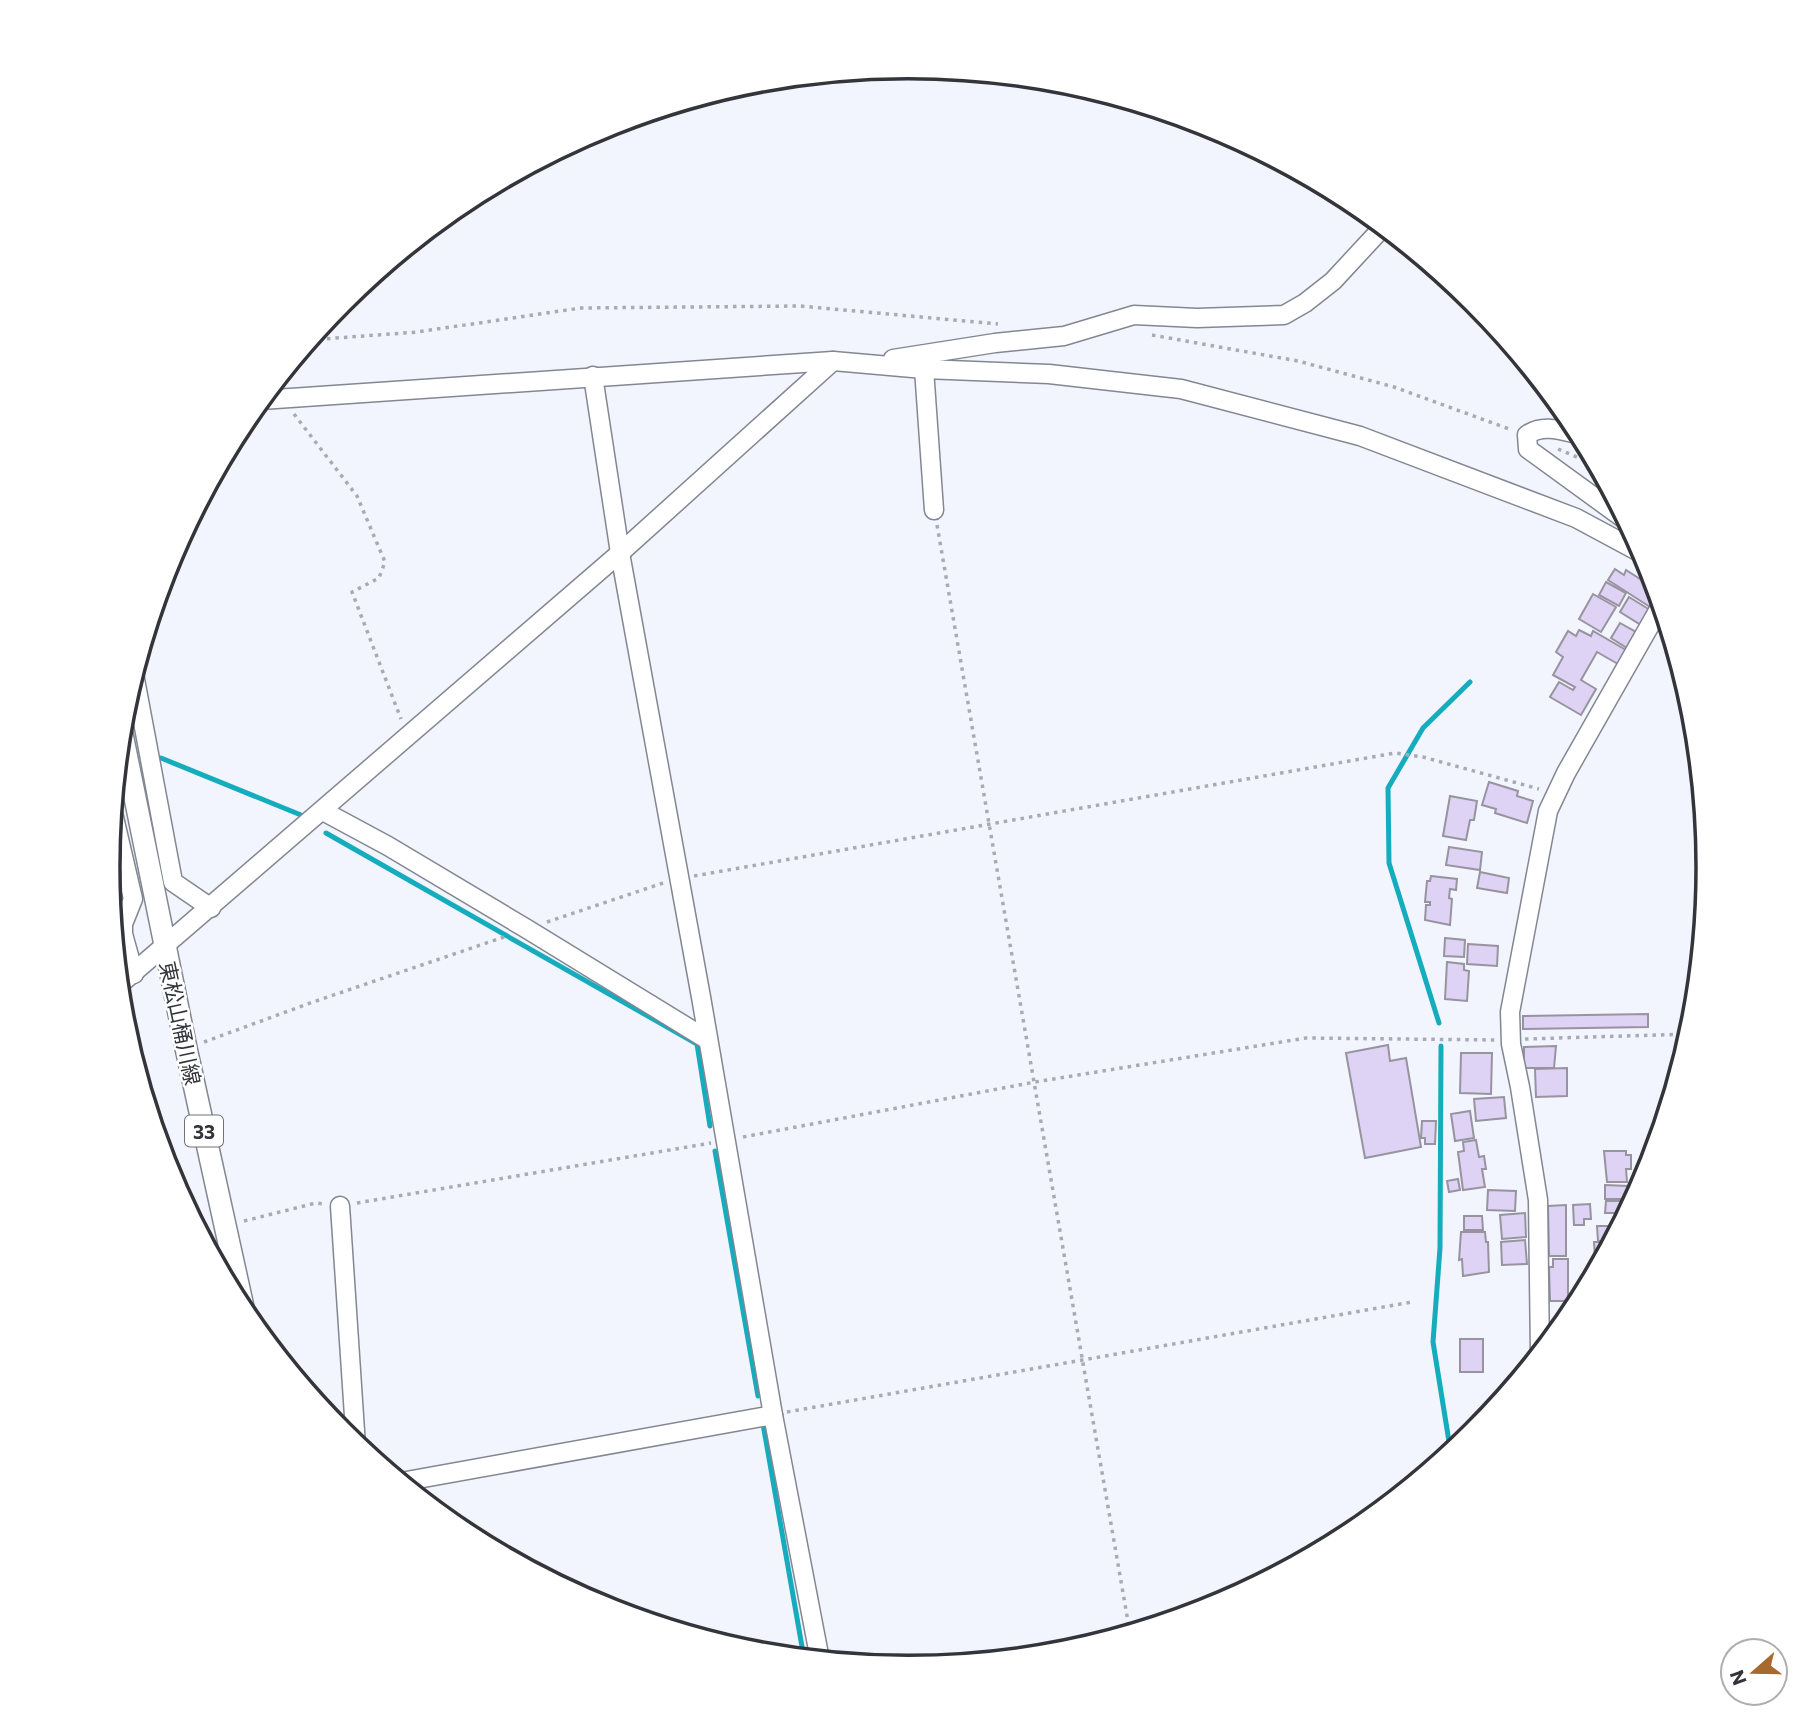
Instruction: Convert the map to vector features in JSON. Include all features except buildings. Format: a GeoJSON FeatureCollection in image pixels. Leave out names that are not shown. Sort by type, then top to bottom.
{"type":"FeatureCollection","features":[{"type":"Feature","properties":{"kind":"main road","name":"東松山桶川線"},"geometry":{"type":"LineString","coordinates":[[127,759],[186,1048],[238,1283]]}},
{"type":"Feature","properties":{"kind":"street"},"geometry":{"type":"LineString","coordinates":[[865,364],[1064,335],[1134,315],[1209,318],[1284,315],[1305,303],[1333,281],[1377,233]]}},
{"type":"Feature","properties":{"kind":"street"},"geometry":{"type":"LineString","coordinates":[[128,979],[620,553],[833,361]]}},
{"type":"Feature","properties":{"kind":"street"},"geometry":{"type":"LineString","coordinates":[[275,399],[833,361],[924,369],[1049,374],[1181,389],[1360,436],[1576,518],[1628,546]]}},
{"type":"Feature","properties":{"kind":"street"},"geometry":{"type":"LineString","coordinates":[[924,369],[934,510]]}},
{"type":"Feature","properties":{"kind":"street"},"geometry":{"type":"LineString","coordinates":[[593,376],[620,553],[773,1415],[818,1651]]}},
{"type":"Feature","properties":{"kind":"street"},"geometry":{"type":"LineString","coordinates":[[1566,433],[1542,429],[1527,435],[1528,449],[1612,511]]}},
{"type":"Feature","properties":{"kind":"street"},"geometry":{"type":"LineString","coordinates":[[1540,1340],[1538,1200],[1511,1040],[1510,1012],[1548,811],[1554,794],[1655,616]]}},
{"type":"Feature","properties":{"kind":"street"},"geometry":{"type":"LineString","coordinates":[[139,699],[173,882],[211,908]]}},
{"type":"Feature","properties":{"kind":"street"},"geometry":{"type":"LineString","coordinates":[[323,811],[388,846],[527,929],[708,1041]]}},
{"type":"Feature","properties":{"kind":"street"},"geometry":{"type":"LineString","coordinates":[[120,845],[133,899],[123,925],[123,934],[134,974]]}},
{"type":"Feature","properties":{"kind":"street"},"geometry":{"type":"LineString","coordinates":[[340,1206],[355,1429]]}},
{"type":"Feature","properties":{"kind":"street"},"geometry":{"type":"LineString","coordinates":[[412,1480],[773,1415]]}},
{"type":"Feature","properties":{"kind":"path"},"geometry":{"type":"LineString","coordinates":[[323,339],[416,332],[581,308],[800,306],[1007,325]]}},
{"type":"Feature","properties":{"kind":"path"},"geometry":{"type":"LineString","coordinates":[[1140,332],[1310,364],[1394,387],[1527,435]]}},
{"type":"Feature","properties":{"kind":"path"},"geometry":{"type":"LineString","coordinates":[[282,398],[357,496],[385,562],[379,578],[352,592],[408,737]]}},
{"type":"Feature","properties":{"kind":"path"},"geometry":{"type":"LineString","coordinates":[[934,510],[1128,1624]]}},
{"type":"Feature","properties":{"kind":"path"},"geometry":{"type":"LineString","coordinates":[[186,1048],[679,878],[1395,753],[1423,757],[1554,794]]}},
{"type":"Feature","properties":{"kind":"path"},"geometry":{"type":"LineString","coordinates":[[227,1226],[316,1203],[340,1206],[726,1140],[1035,1082],[1306,1038],[1511,1040],[1679,1034]]}},
{"type":"Feature","properties":{"kind":"path"},"geometry":{"type":"LineString","coordinates":[[773,1415],[1412,1302]]}},
{"type":"Feature","properties":{"kind":"waterway"},"geometry":{"type":"LineString","coordinates":[[1439,1023],[1389,863],[1388,788],[1423,728],[1470,682]]}},
{"type":"Feature","properties":{"kind":"waterway"},"geometry":{"type":"LineString","coordinates":[[161,758],[301,815]]}},
{"type":"Feature","properties":{"kind":"waterway"},"geometry":{"type":"LineString","coordinates":[[326,833],[697,1044],[710,1126]]}},
{"type":"Feature","properties":{"kind":"waterway"},"geometry":{"type":"LineString","coordinates":[[1441,1046],[1440,1248],[1433,1342],[1449,1442]]}},
{"type":"Feature","properties":{"kind":"waterway"},"geometry":{"type":"LineString","coordinates":[[715,1151],[758,1396]]}},
{"type":"Feature","properties":{"kind":"waterway"},"geometry":{"type":"LineString","coordinates":[[763,1424],[802,1649]]}}]}
